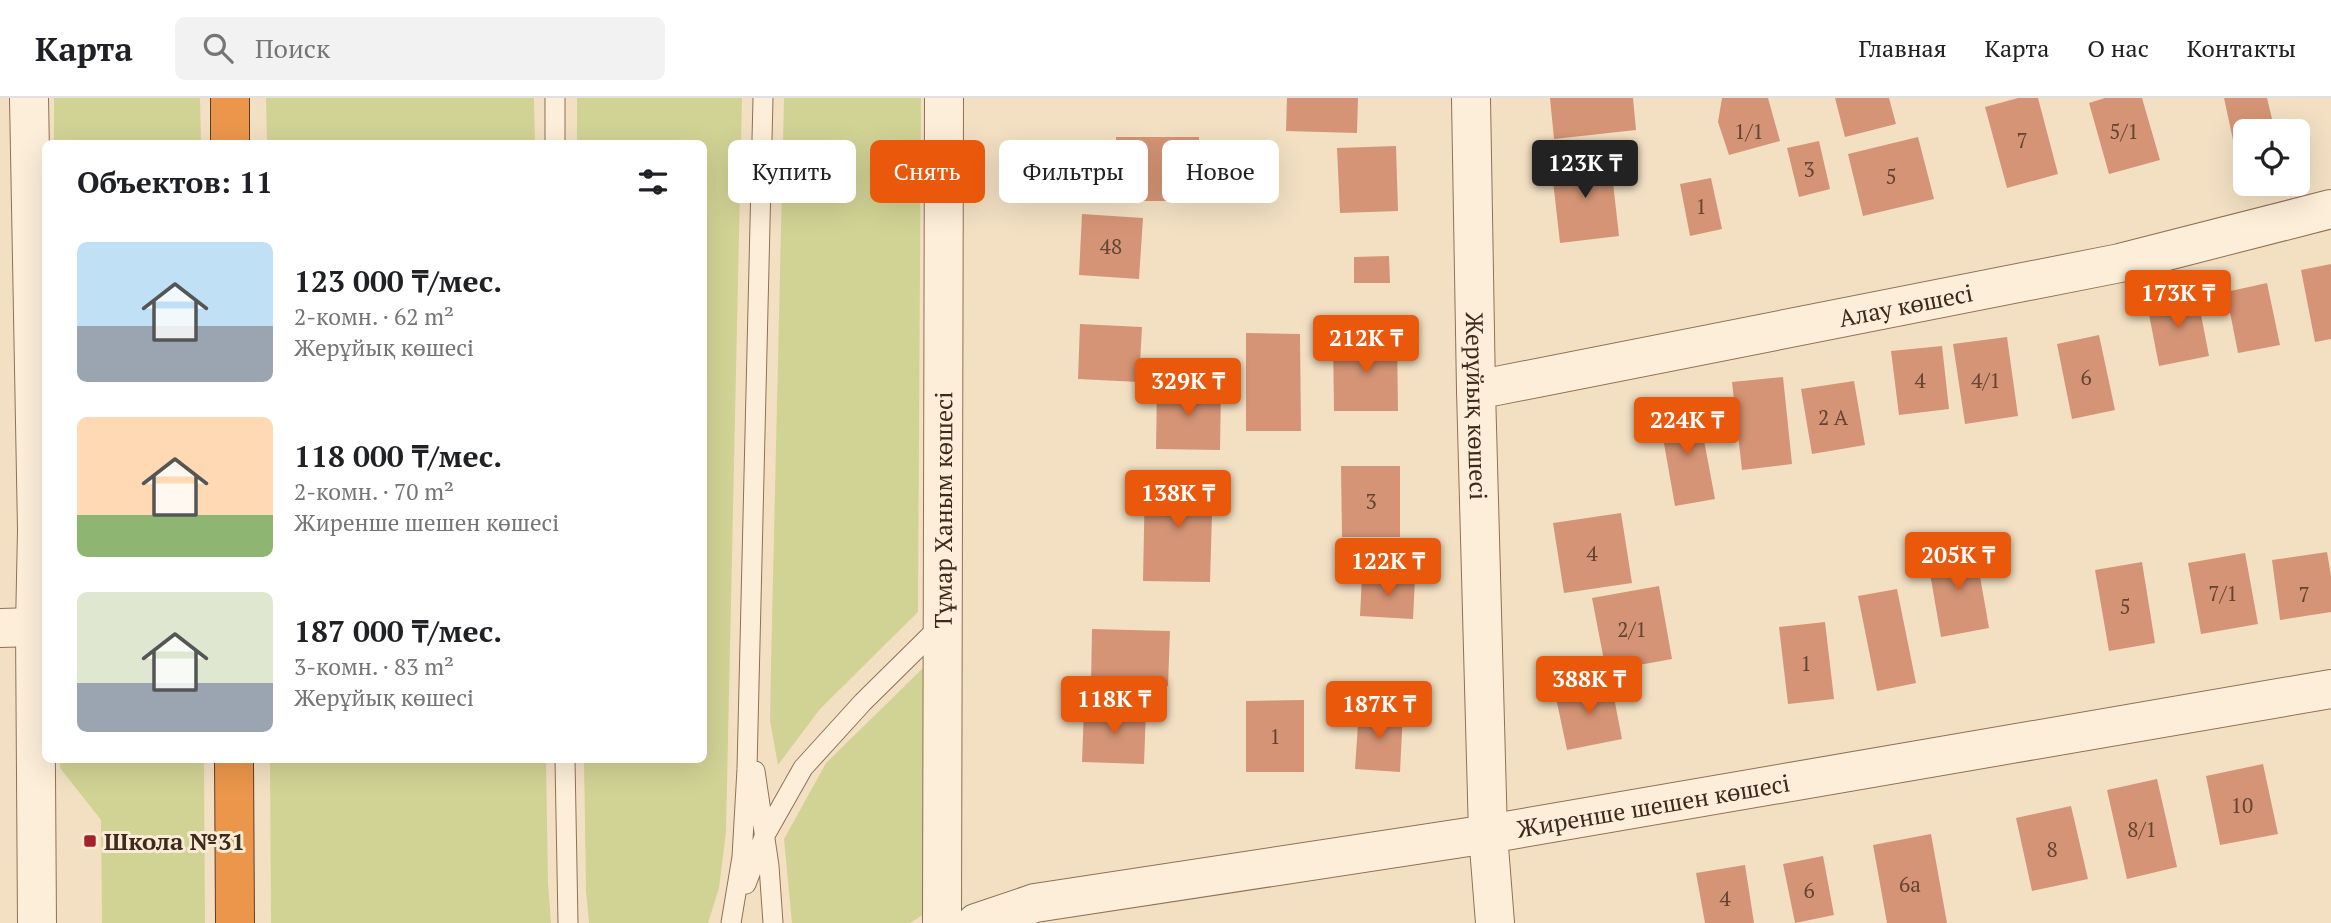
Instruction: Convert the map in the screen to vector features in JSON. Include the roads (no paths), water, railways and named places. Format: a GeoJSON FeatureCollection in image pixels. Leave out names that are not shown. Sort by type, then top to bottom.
{"type":"FeatureCollection","features":[{"type":"Feature","properties":{"kind":"highway"},"geometry":{"type":"LineString","coordinates":[[230,98],[230,140]]}},
{"type":"Feature","properties":{"kind":"highway"},"geometry":{"type":"LineString","coordinates":[[234,763],[235,923]]}},
{"type":"Feature","properties":{"kind":"street","name":"Тұмар Ханым көшесі"},"geometry":{"type":"LineString","coordinates":[[942,923],[944,98]]}},
{"type":"Feature","properties":{"kind":"street","name":"Жерұйық көшесі"},"geometry":{"type":"LineString","coordinates":[[1471,98],[1488,834],[1495,923]]}},
{"type":"Feature","properties":{"kind":"street"},"geometry":{"type":"LineString","coordinates":[[20,110],[37,530],[17,628],[37,923]]}},
{"type":"Feature","properties":{"kind":"street","name":"Алау көшесі"},"geometry":{"type":"LineString","coordinates":[[1476,390],[2120,263],[2331,209]]}},
{"type":"Feature","properties":{"kind":"street","name":"Жиренше шешен көшесі"},"geometry":{"type":"LineString","coordinates":[[976,923],[1035,903],[1488,834],[2331,689]]}},
{"type":"Feature","properties":{"kind":"lane"},"geometry":{"type":"LineString","coordinates":[[555,98],[555,140]]}},
{"type":"Feature","properties":{"kind":"lane"},"geometry":{"type":"LineString","coordinates":[[731,922],[742,857],[748,726],[763,98]]}},
{"type":"Feature","properties":{"kind":"lane"},"geometry":{"type":"LineString","coordinates":[[731,922],[764,836],[803,768],[863,702],[942,624]]}},
{"type":"Feature","properties":{"kind":"lane"},"geometry":{"type":"LineString","coordinates":[[748,726],[774,923]]}},
{"type":"Feature","properties":{"kind":"lane"},"geometry":{"type":"LineString","coordinates":[[565,763],[568,923]]}},
{"type":"Feature","properties":{"kind":"place","name":"Школа №31"},"geometry":{"type":"Point","coordinates":[90,841]}}]}
